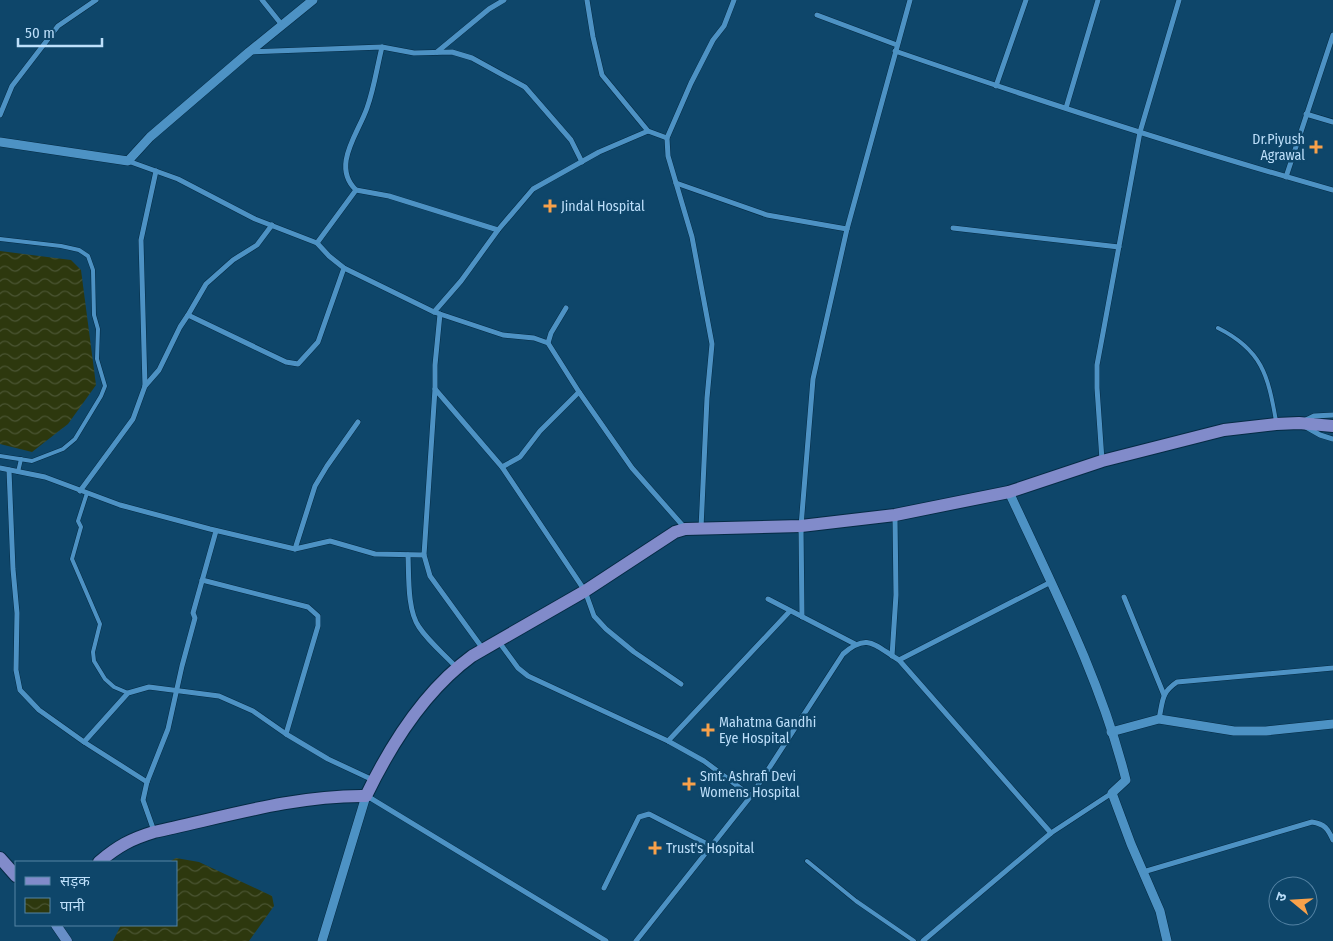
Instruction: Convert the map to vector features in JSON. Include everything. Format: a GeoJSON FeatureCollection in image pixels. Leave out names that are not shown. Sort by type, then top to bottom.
{"type":"FeatureCollection","features":[{"type":"Feature","properties":{"kind":"main road"},"geometry":{"type":"LineString","coordinates":[[100,861],[133,838],[154,832],[315,799],[366,796],[389,752],[424,702],[456,667],[584,591],[675,532],[701,528],[801,526],[895,515],[1009,492],[1102,461],[1224,430],[1276,424],[1332,422]]}},
{"type":"Feature","properties":{"kind":"main road"},"geometry":{"type":"LineString","coordinates":[[57,926],[67,941]]}},
{"type":"Feature","properties":{"kind":"street"},"geometry":{"type":"LineString","coordinates":[[0,115],[12,86],[58,26],[96,0]]}},
{"type":"Feature","properties":{"kind":"street"},"geometry":{"type":"LineString","coordinates":[[262,0],[282,25]]}},
{"type":"Feature","properties":{"kind":"street"},"geometry":{"type":"LineString","coordinates":[[128,161],[150,138],[249,52],[313,0]]}},
{"type":"Feature","properties":{"kind":"street"},"geometry":{"type":"LineString","coordinates":[[437,53],[489,9],[504,0]]}},
{"type":"Feature","properties":{"kind":"street"},"geometry":{"type":"LineString","coordinates":[[587,0],[602,75],[648,131],[667,138]]}},
{"type":"Feature","properties":{"kind":"street"},"geometry":{"type":"LineString","coordinates":[[701,528],[707,398],[712,344],[692,237],[668,156],[667,138],[691,83],[713,40],[724,26],[734,0]]}},
{"type":"Feature","properties":{"kind":"street"},"geometry":{"type":"LineString","coordinates":[[802,617],[801,526],[813,379],[847,229],[910,0]]}},
{"type":"Feature","properties":{"kind":"street"},"geometry":{"type":"LineString","coordinates":[[996,86],[1026,0]]}},
{"type":"Feature","properties":{"kind":"street"},"geometry":{"type":"LineString","coordinates":[[1066,108],[1098,0]]}},
{"type":"Feature","properties":{"kind":"street"},"geometry":{"type":"LineString","coordinates":[[1102,461],[1097,388],[1098,365],[1140,132],[1180,0]]}},
{"type":"Feature","properties":{"kind":"street"},"geometry":{"type":"LineString","coordinates":[[818,15],[896,48],[996,86],[1333,190]]}},
{"type":"Feature","properties":{"kind":"street"},"geometry":{"type":"LineString","coordinates":[[1286,177],[1333,35]]}},
{"type":"Feature","properties":{"kind":"street"},"geometry":{"type":"LineString","coordinates":[[249,52],[382,48],[414,53],[452,52],[472,58],[525,87],[571,140],[582,162]]}},
{"type":"Feature","properties":{"kind":"street"},"geometry":{"type":"LineString","coordinates":[[382,48],[367,108],[350,146],[345,164],[348,183],[356,190],[389,196],[498,230]]}},
{"type":"Feature","properties":{"kind":"street"},"geometry":{"type":"LineString","coordinates":[[1306,114],[1333,122]]}},
{"type":"Feature","properties":{"kind":"street"},"geometry":{"type":"LineString","coordinates":[[434,312],[461,282],[498,230],[533,189],[599,152],[648,131]]}},
{"type":"Feature","properties":{"kind":"street"},"geometry":{"type":"LineString","coordinates":[[0,142],[128,161],[178,179],[255,218],[317,243],[344,268],[434,312],[502,335],[534,338],[548,343],[578,392],[632,468],[685,529]]}},
{"type":"Feature","properties":{"kind":"street"},"geometry":{"type":"LineString","coordinates":[[145,386],[140,240],[156,171]]}},
{"type":"Feature","properties":{"kind":"street"},"geometry":{"type":"LineString","coordinates":[[676,183],[767,215],[847,229]]}},
{"type":"Feature","properties":{"kind":"street"},"geometry":{"type":"LineString","coordinates":[[317,243],[356,190]]}},
{"type":"Feature","properties":{"kind":"street"},"geometry":{"type":"LineString","coordinates":[[80,491],[133,419],[145,386],[159,370],[180,327],[206,284],[233,260],[257,245],[272,224]]}},
{"type":"Feature","properties":{"kind":"street"},"geometry":{"type":"LineString","coordinates":[[953,228],[1119,247]]}},
{"type":"Feature","properties":{"kind":"street"},"geometry":{"type":"LineString","coordinates":[[188,316],[286,362],[298,364],[318,342],[344,268]]}},
{"type":"Feature","properties":{"kind":"street"},"geometry":{"type":"LineString","coordinates":[[548,343],[551,333],[566,308]]}},
{"type":"Feature","properties":{"kind":"street"},"geometry":{"type":"LineString","coordinates":[[440,314],[434,365],[435,389],[424,555],[430,576],[483,650]]}},
{"type":"Feature","properties":{"kind":"street"},"geometry":{"type":"LineString","coordinates":[[435,389],[502,467],[584,591],[594,616],[606,629],[634,652],[681,684]]}},
{"type":"Feature","properties":{"kind":"street"},"geometry":{"type":"LineString","coordinates":[[502,467],[520,457],[540,431],[578,392]]}},
{"type":"Feature","properties":{"kind":"street"},"geometry":{"type":"LineString","coordinates":[[295,549],[315,486],[358,422]]}},
{"type":"Feature","properties":{"kind":"street"},"geometry":{"type":"LineString","coordinates":[[1299,423],[1320,435],[1333,439]]}},
{"type":"Feature","properties":{"kind":"street"},"geometry":{"type":"LineString","coordinates":[[0,468],[45,476],[120,505],[216,531],[295,549],[330,541],[375,554],[424,555]]}},
{"type":"Feature","properties":{"kind":"street"},"geometry":{"type":"LineString","coordinates":[[9,470],[13,569],[17,612],[16,670],[20,690],[39,710],[84,742],[147,782]]}},
{"type":"Feature","properties":{"kind":"street"},"geometry":{"type":"LineString","coordinates":[[923,941],[1051,833],[1112,793],[1126,780],[1093,679],[1009,492]]}},
{"type":"Feature","properties":{"kind":"street"},"geometry":{"type":"LineString","coordinates":[[892,656],[896,595],[895,515]]}},
{"type":"Feature","properties":{"kind":"street"},"geometry":{"type":"LineString","coordinates":[[154,832],[143,800],[147,782],[168,729],[195,618],[193,614],[216,531]]}},
{"type":"Feature","properties":{"kind":"street"},"geometry":{"type":"LineString","coordinates":[[408,555],[410,593],[418,626],[456,667]]}},
{"type":"Feature","properties":{"kind":"street"},"geometry":{"type":"LineString","coordinates":[[202,580],[308,607],[318,616],[318,626],[286,734]]}},
{"type":"Feature","properties":{"kind":"street"},"geometry":{"type":"LineString","coordinates":[[899,660],[1051,582]]}},
{"type":"Feature","properties":{"kind":"street"},"geometry":{"type":"LineString","coordinates":[[1124,597],[1164,695]]}},
{"type":"Feature","properties":{"kind":"street"},"geometry":{"type":"LineString","coordinates":[[768,599],[855,644]]}},
{"type":"Feature","properties":{"kind":"street"},"geometry":{"type":"LineString","coordinates":[[668,740],[790,611]]}},
{"type":"Feature","properties":{"kind":"street"},"geometry":{"type":"LineString","coordinates":[[499,641],[510,658],[528,676],[668,740],[704,761],[751,796]]}},
{"type":"Feature","properties":{"kind":"street"},"geometry":{"type":"LineString","coordinates":[[636,941],[751,796],[843,654],[855,644],[869,642],[899,660],[1051,833]]}},
{"type":"Feature","properties":{"kind":"street"},"geometry":{"type":"LineString","coordinates":[[1159,718],[1164,695],[1167,689],[1177,682],[1333,668]]}},
{"type":"Feature","properties":{"kind":"street"},"geometry":{"type":"LineString","coordinates":[[84,742],[128,693],[150,687],[219,696],[253,711],[286,734],[328,759],[374,780]]}},
{"type":"Feature","properties":{"kind":"street"},"geometry":{"type":"LineString","coordinates":[[1111,732],[1159,718],[1234,731],[1266,731],[1333,724]]}},
{"type":"Feature","properties":{"kind":"street"},"geometry":{"type":"LineString","coordinates":[[1112,793],[1160,911],[1168,941]]}},
{"type":"Feature","properties":{"kind":"street"},"geometry":{"type":"LineString","coordinates":[[322,941],[366,796],[606,941]]}},
{"type":"Feature","properties":{"kind":"street"},"geometry":{"type":"LineString","coordinates":[[604,888],[639,817],[642,815],[649,814],[712,846]]}},
{"type":"Feature","properties":{"kind":"street"},"geometry":{"type":"LineString","coordinates":[[1143,872],[1312,822],[1324,825],[1333,840]]}},
{"type":"Feature","properties":{"kind":"lane"},"geometry":{"type":"LineString","coordinates":[[0,239],[61,246],[79,250],[88,256],[93,270],[94,315],[98,329],[97,359],[105,386],[75,440],[63,449],[32,461],[0,456]]}},
{"type":"Feature","properties":{"kind":"lane"},"geometry":{"type":"LineString","coordinates":[[1218,328],[1236,337],[1252,352],[1267,378],[1276,424]]}},
{"type":"Feature","properties":{"kind":"lane"},"geometry":{"type":"LineString","coordinates":[[18,472],[21,459]]}},
{"type":"Feature","properties":{"kind":"lane"},"geometry":{"type":"LineString","coordinates":[[87,493],[78,521],[81,527],[72,559],[100,624],[93,652],[94,661],[105,679],[114,687],[128,693]]}},
{"type":"Feature","properties":{"kind":"lane"},"geometry":{"type":"LineString","coordinates":[[807,861],[856,901],[914,941]]}},
{"type":"Feature","properties":{"kind":"water"},"geometry":{"type":"Polygon","coordinates":[[[0,251],[71,260],[81,270],[96,385],[68,424],[32,452],[0,444],[0,251]]]}},
{"type":"Feature","properties":{"kind":"water"},"geometry":{"type":"Polygon","coordinates":[[[176,858],[199,862],[272,896],[274,906],[249,941],[113,941],[120,926],[178,926],[178,861],[171,861],[176,858]]]}},
{"type":"Feature","properties":{"kind":"place","name":"Dr.Piyush Agrawal"},"geometry":{"type":"Point","coordinates":[1316,147]}},
{"type":"Feature","properties":{"kind":"place","name":"Jindal Hospital"},"geometry":{"type":"Point","coordinates":[550,206]}},
{"type":"Feature","properties":{"kind":"place","name":"Mahatma Gandhi Eye Hospital"},"geometry":{"type":"Point","coordinates":[708,730]}},
{"type":"Feature","properties":{"kind":"place","name":"Smt. Ashrafi Devi Womens Hospital"},"geometry":{"type":"Point","coordinates":[689,784]}},
{"type":"Feature","properties":{"kind":"place","name":"Trust's Hospital"},"geometry":{"type":"Point","coordinates":[655,848]}}]}
